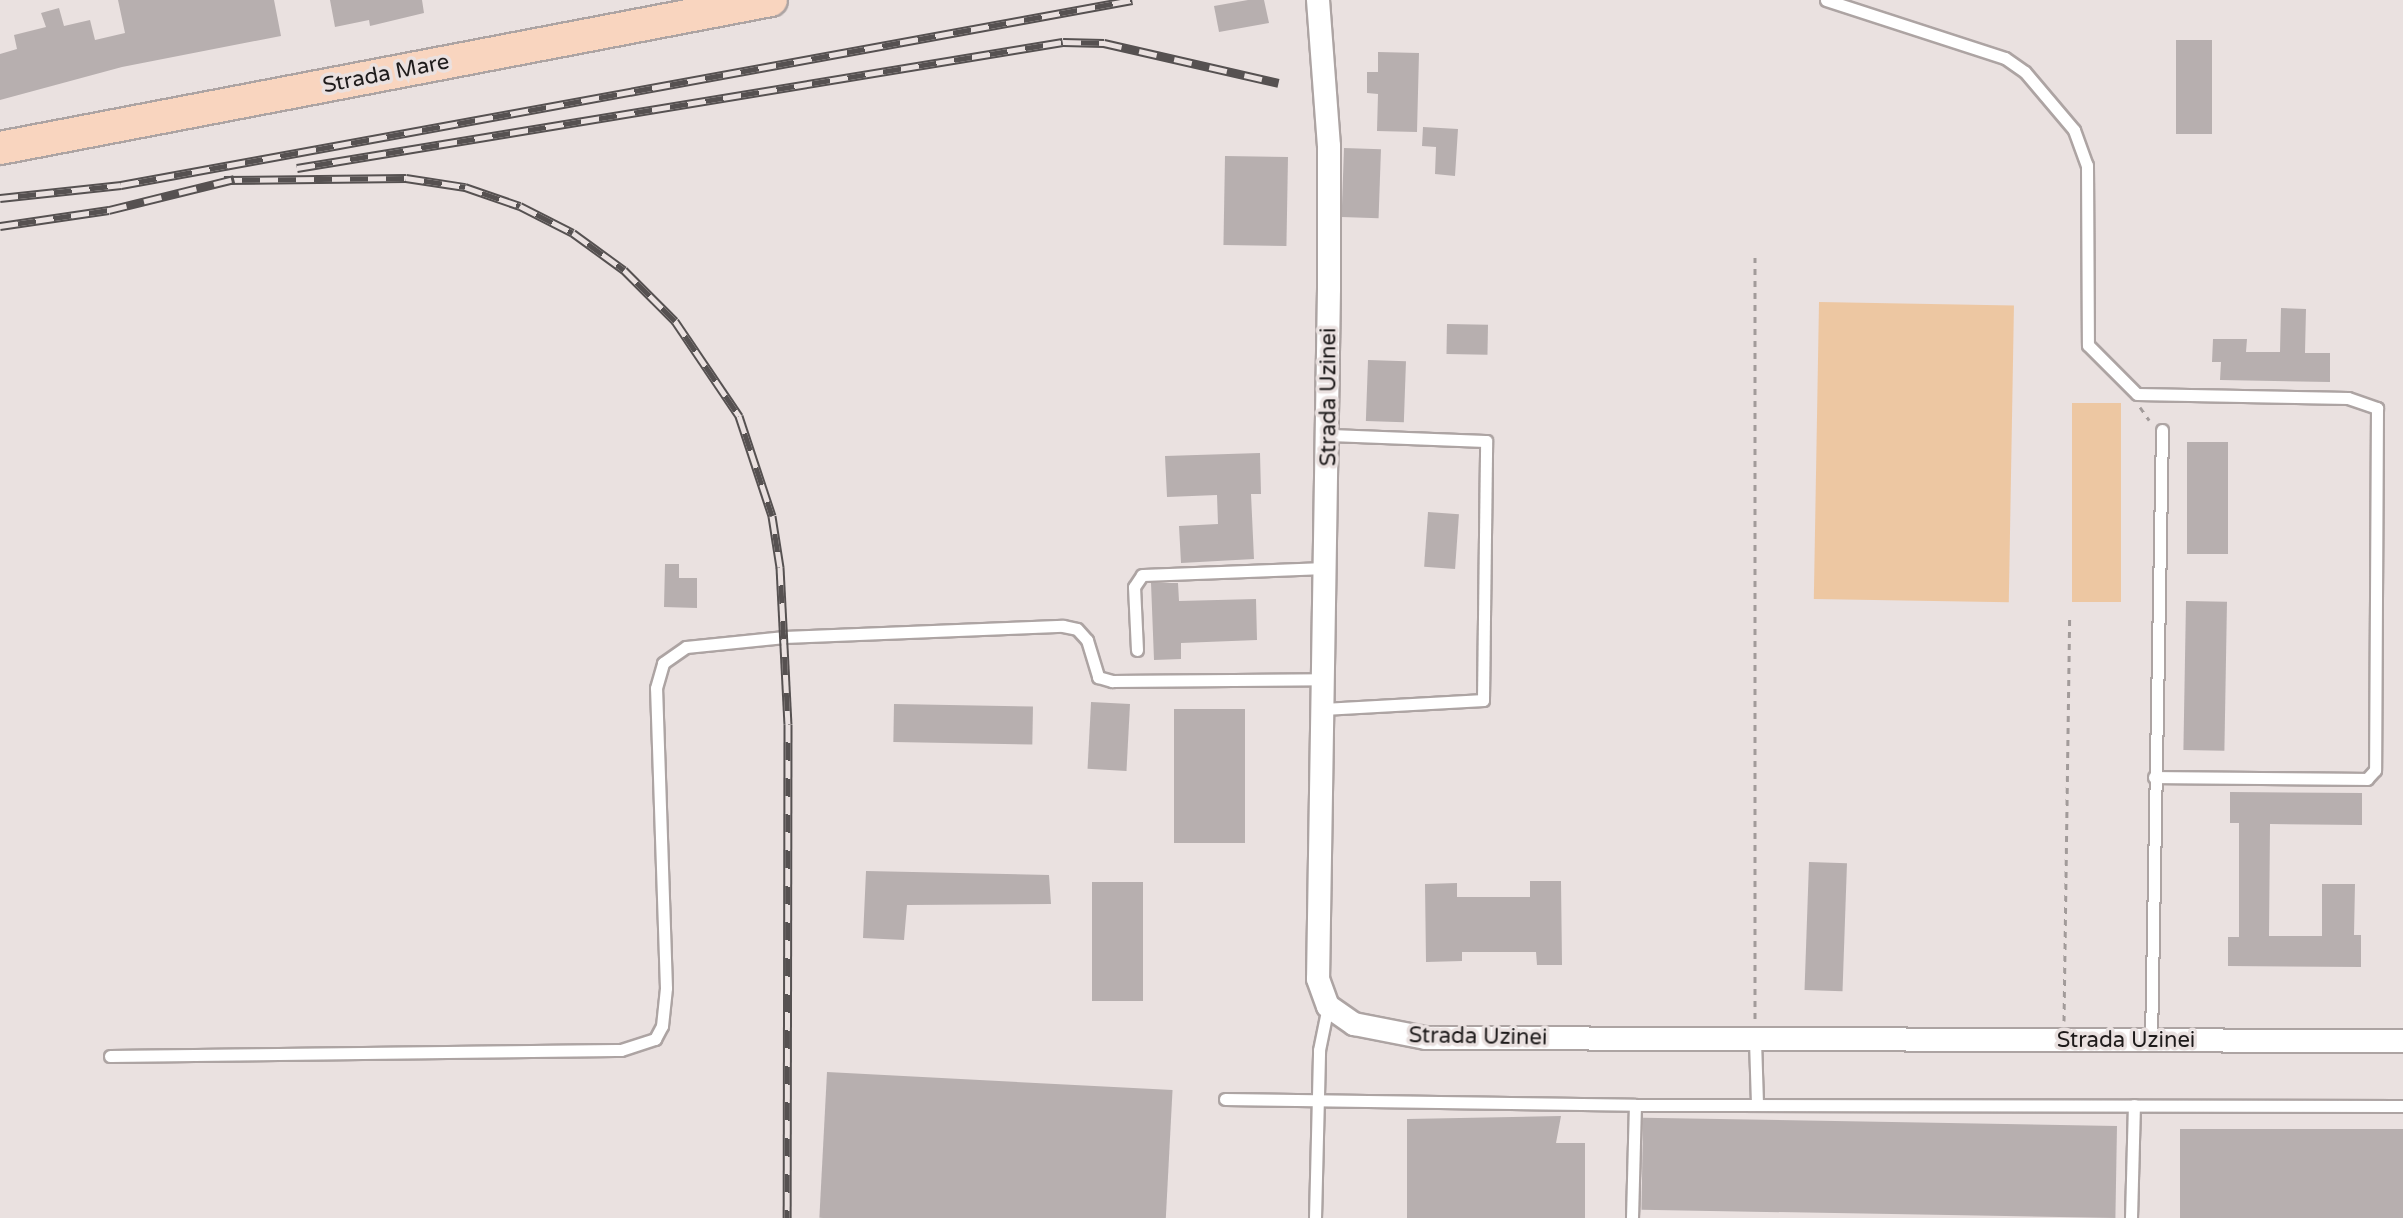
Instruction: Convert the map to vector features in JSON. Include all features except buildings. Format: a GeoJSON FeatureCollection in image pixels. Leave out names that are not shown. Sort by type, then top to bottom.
{"type":"FeatureCollection","features":[{"type":"Feature","properties":{"kind":"main road","name":"Strada Mare"},"geometry":{"type":"LineString","coordinates":[[0,148],[771,0]]}},
{"type":"Feature","properties":{"kind":"street","name":"Strada Uzinei"},"geometry":{"type":"LineString","coordinates":[[1318,0],[1329,146],[1329,435],[1318,979],[1328,1006],[1354,1024],[1426,1038],[2403,1041]]}},
{"type":"Feature","properties":{"kind":"lane"},"geometry":{"type":"LineString","coordinates":[[1826,0],[2005,58],[2025,72],[2074,130],[2087,165],[2088,345],[2137,394],[2348,398],[2377,408],[2375,770],[2367,779],[2154,777]]}},
{"type":"Feature","properties":{"kind":"lane"},"geometry":{"type":"LineString","coordinates":[[2151,1041],[2162,430]]}},
{"type":"Feature","properties":{"kind":"lane"},"geometry":{"type":"LineString","coordinates":[[1324,709],[1483,700],[1486,441],[1329,435]]}},
{"type":"Feature","properties":{"kind":"lane"},"geometry":{"type":"LineString","coordinates":[[1137,650],[1134,587],[1142,575],[1327,568]]}},
{"type":"Feature","properties":{"kind":"lane"},"geometry":{"type":"LineString","coordinates":[[110,1056],[621,1050],[655,1039],[662,1026],[666,988],[656,688],[663,663],[686,647],[784,637],[1063,626],[1077,629],[1087,640],[1098,677],[1112,681],[1324,679]]}},
{"type":"Feature","properties":{"kind":"lane"},"geometry":{"type":"LineString","coordinates":[[1315,1218],[1316,1097],[1328,1006]]}},
{"type":"Feature","properties":{"kind":"lane"},"geometry":{"type":"LineString","coordinates":[[1755,1040],[1757,1104]]}},
{"type":"Feature","properties":{"kind":"lane"},"geometry":{"type":"LineString","coordinates":[[1225,1099],[1316,1097],[1635,1105],[2403,1106]]}},
{"type":"Feature","properties":{"kind":"lane"},"geometry":{"type":"LineString","coordinates":[[1632,1218],[1635,1105]]}},
{"type":"Feature","properties":{"kind":"lane"},"geometry":{"type":"LineString","coordinates":[[2131,1218],[2134,1105]]}},
{"type":"Feature","properties":{"kind":"path"},"geometry":{"type":"LineString","coordinates":[[1755,257],[1755,1040]]}},
{"type":"Feature","properties":{"kind":"path"},"geometry":{"type":"LineString","coordinates":[[2137,394],[2144,416],[2162,430]]}},
{"type":"Feature","properties":{"kind":"path"},"geometry":{"type":"LineString","coordinates":[[2064,1040],[2070,615]]}},
{"type":"Feature","properties":{"kind":"shaded area"},"geometry":{"type":"Polygon","coordinates":[[[1819,302],[2014,305],[2009,602],[1814,599],[1819,302]]]}},
{"type":"Feature","properties":{"kind":"shaded area"},"geometry":{"type":"Polygon","coordinates":[[[2072,403],[2121,403],[2121,602],[2072,602],[2072,403]]]}},
{"type":"Feature","properties":{"kind":"railway"},"geometry":{"type":"LineString","coordinates":[[0,198],[121,185],[1132,0]]}},
{"type":"Feature","properties":{"kind":"railway"},"geometry":{"type":"LineString","coordinates":[[297,168],[1063,42],[1104,43],[1278,83]]}},
{"type":"Feature","properties":{"kind":"railway"},"geometry":{"type":"LineString","coordinates":[[224,180],[406,178],[465,187],[520,206],[573,233],[624,270],[675,321],[739,416],[772,516],[780,567],[788,724],[787,1218]]}},
{"type":"Feature","properties":{"kind":"railway"},"geometry":{"type":"LineString","coordinates":[[0,226],[109,210],[234,179]]}}]}
